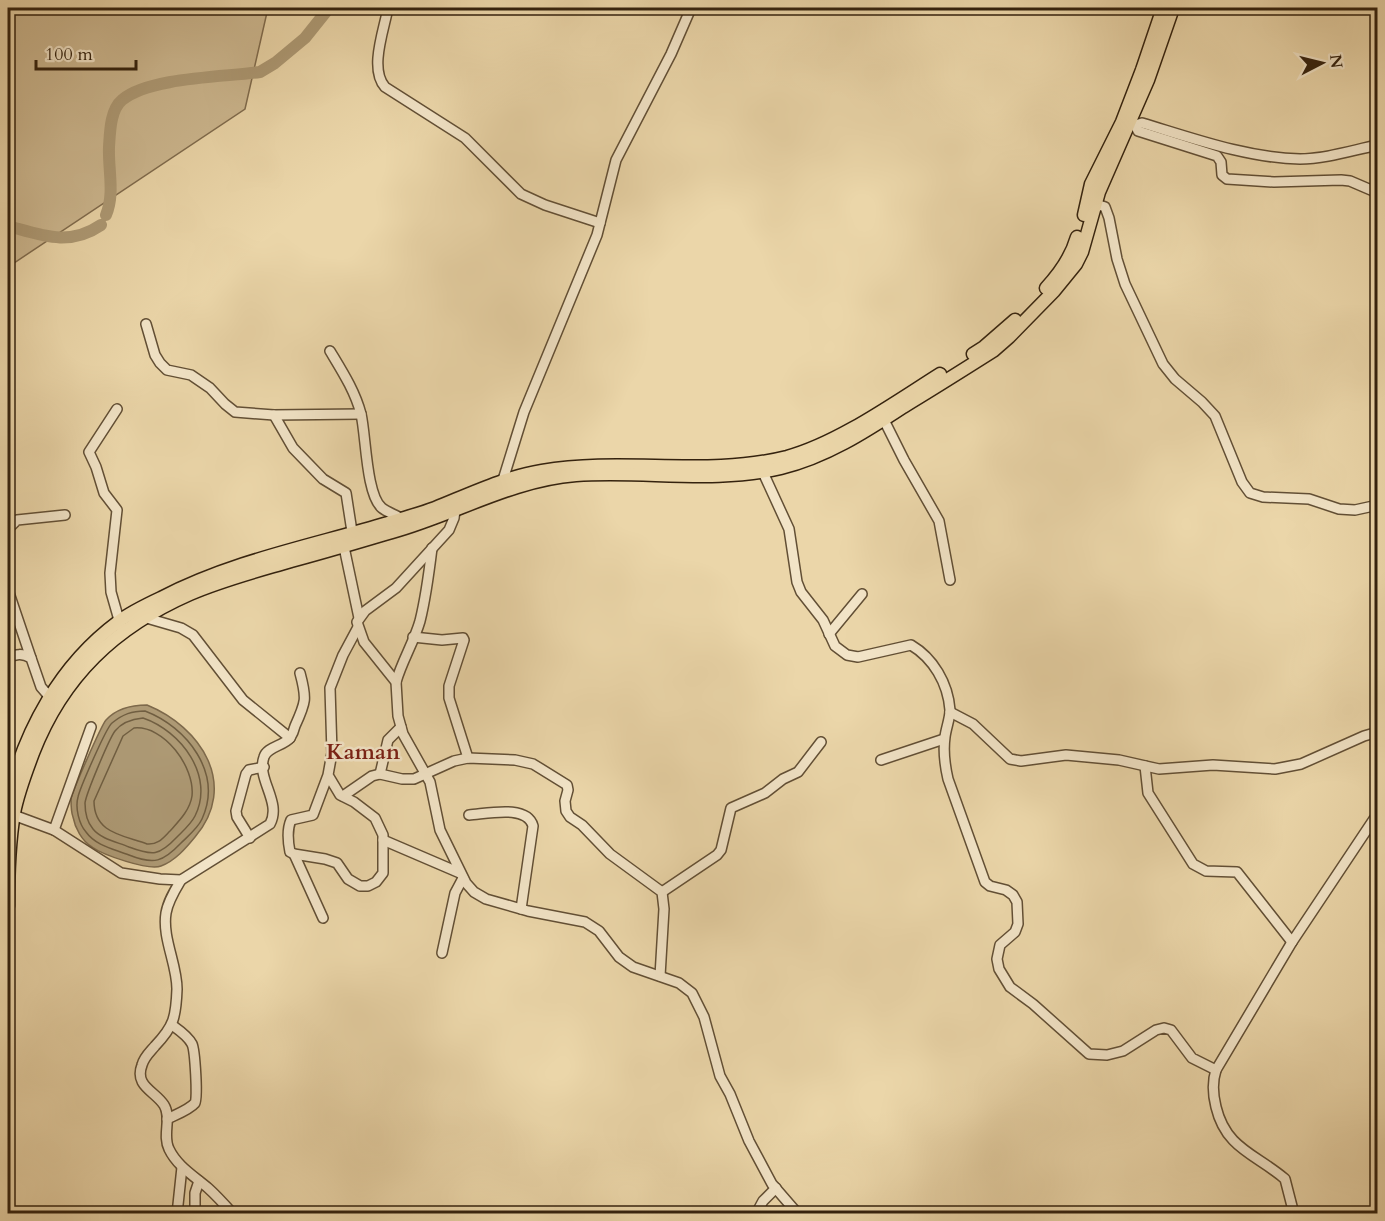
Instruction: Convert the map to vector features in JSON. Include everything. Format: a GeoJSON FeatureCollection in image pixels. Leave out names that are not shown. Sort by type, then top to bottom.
{"type":"FeatureCollection","features":[{"type":"Feature","properties":{"kind":"main road"},"geometry":{"type":"LineString","coordinates":[[1129,124],[1142,70],[1162,8]]}},
{"type":"Feature","properties":{"kind":"main road"},"geometry":{"type":"LineString","coordinates":[[8,799],[32,727],[94,642],[187,584],[228,569],[409,528],[456,504],[542,471],[576,467],[727,465],[761,467],[807,450],[882,416],[984,347],[1006,329],[1066,264],[1091,203],[1091,184],[1129,124],[1148,80],[1173,8]]}},
{"type":"Feature","properties":{"kind":"main road"},"geometry":{"type":"LineString","coordinates":[[350,541],[402,519],[456,504]]}},
{"type":"Feature","properties":{"kind":"main road"},"geometry":{"type":"LineString","coordinates":[[8,906],[11,814],[52,700]]}},
{"type":"Feature","properties":{"kind":"street"},"geometry":{"type":"LineString","coordinates":[[388,8],[377,66],[380,81],[385,87],[465,138],[518,192],[546,205],[600,223]]}},
{"type":"Feature","properties":{"kind":"street"},"geometry":{"type":"LineString","coordinates":[[502,486],[524,412],[597,235],[616,159],[671,54],[691,8]]}},
{"type":"Feature","properties":{"kind":"street"},"geometry":{"type":"LineString","coordinates":[[1129,124],[1142,123],[1229,149],[1298,159],[1377,145]]}},
{"type":"Feature","properties":{"kind":"street"},"geometry":{"type":"LineString","coordinates":[[1129,124],[1138,131],[1217,156],[1221,162],[1222,175],[1227,179],[1274,182],[1341,180],[1350,181],[1377,193]]}},
{"type":"Feature","properties":{"kind":"street"},"geometry":{"type":"LineString","coordinates":[[1091,203],[1106,207],[1125,284],[1163,364],[1175,379],[1202,402],[1215,417],[1242,482],[1250,493],[1263,497],[1309,499],[1355,510],[1377,505]]}},
{"type":"Feature","properties":{"kind":"street"},"geometry":{"type":"LineString","coordinates":[[146,324],[155,355],[167,370],[191,375],[210,388],[236,412],[274,415],[361,414]]}},
{"type":"Feature","properties":{"kind":"street"},"geometry":{"type":"LineString","coordinates":[[330,351],[354,393],[361,414],[370,485],[375,500],[381,508],[402,519]]}},
{"type":"Feature","properties":{"kind":"street"},"geometry":{"type":"LineString","coordinates":[[117,409],[88,452],[96,467],[104,493],[117,510],[110,573],[111,592],[120,626]]}},
{"type":"Feature","properties":{"kind":"street"},"geometry":{"type":"LineString","coordinates":[[274,415],[293,448],[323,479],[346,493],[359,622],[364,642],[396,682]]}},
{"type":"Feature","properties":{"kind":"street"},"geometry":{"type":"LineString","coordinates":[[882,416],[939,521],[950,580]]}},
{"type":"Feature","properties":{"kind":"street"},"geometry":{"type":"LineString","coordinates":[[761,467],[789,529],[797,582],[801,592],[824,620],[835,646],[847,655],[858,657],[910,645],[922,651],[944,683],[950,712],[944,739],[948,779],[982,876],[990,886],[1005,890],[1013,895],[1017,902],[1018,924],[1015,932],[1000,945],[997,959],[999,969],[1010,987],[1033,1004],[1089,1054],[1107,1055],[1123,1051],[1156,1030],[1164,1028],[1171,1030],[1192,1058],[1216,1070]]}},
{"type":"Feature","properties":{"kind":"street"},"geometry":{"type":"LineString","coordinates":[[323,918],[294,854],[290,852],[289,825],[291,820],[313,816],[328,774],[332,744],[330,688],[359,622],[396,588],[449,530],[456,504]]}},
{"type":"Feature","properties":{"kind":"street"},"geometry":{"type":"LineString","coordinates":[[8,529],[17,520],[65,515]]}},
{"type":"Feature","properties":{"kind":"street"},"geometry":{"type":"LineString","coordinates":[[432,548],[428,586],[419,624],[396,682],[398,716],[401,727],[430,782],[440,830],[462,875],[474,892],[486,899],[521,909],[585,922],[599,931],[619,957],[633,967],[679,983],[692,993],[704,1017],[720,1076],[749,1141],[776,1188],[798,1214]]}},
{"type":"Feature","properties":{"kind":"street"},"geometry":{"type":"LineString","coordinates":[[8,590],[41,687],[52,700]]}},
{"type":"Feature","properties":{"kind":"street"},"geometry":{"type":"LineString","coordinates":[[830,634],[862,594]]}},
{"type":"Feature","properties":{"kind":"street"},"geometry":{"type":"LineString","coordinates":[[140,614],[182,628],[193,636],[243,700],[290,738]]}},
{"type":"Feature","properties":{"kind":"street"},"geometry":{"type":"LineString","coordinates":[[413,637],[442,640],[463,638],[464,640],[449,686],[449,698],[468,758]]}},
{"type":"Feature","properties":{"kind":"street"},"geometry":{"type":"LineString","coordinates":[[8,658],[24,654],[31,658]]}},
{"type":"Feature","properties":{"kind":"street"},"geometry":{"type":"LineString","coordinates":[[233,1214],[182,1167],[170,1150],[165,1137],[167,1119],[163,1103],[141,1082],[141,1066],[169,1032],[175,1019],[177,986],[166,915],[169,902],[181,880],[270,824],[273,810],[264,758],[268,751],[290,738],[306,702],[306,692],[300,673]]}},
{"type":"Feature","properties":{"kind":"street"},"geometry":{"type":"LineString","coordinates":[[950,712],[973,724],[1010,759],[1021,761],[1066,755],[1119,760],[1159,769],[1213,765],[1275,769],[1301,764],[1377,732]]}},
{"type":"Feature","properties":{"kind":"street"},"geometry":{"type":"LineString","coordinates":[[54,830],[91,727]]}},
{"type":"Feature","properties":{"kind":"street"},"geometry":{"type":"LineString","coordinates":[[380,774],[388,740],[401,727]]}},
{"type":"Feature","properties":{"kind":"street"},"geometry":{"type":"LineString","coordinates":[[881,760],[944,739]]}},
{"type":"Feature","properties":{"kind":"street"},"geometry":{"type":"LineString","coordinates":[[662,892],[717,855],[721,850],[731,808],[765,793],[783,779],[798,772],[821,742]]}},
{"type":"Feature","properties":{"kind":"street"},"geometry":{"type":"LineString","coordinates":[[343,796],[372,776],[380,774],[406,780],[414,779],[454,761],[468,758],[515,760],[533,764],[562,781],[568,790],[565,801],[566,811],[570,817],[582,825],[610,854],[662,892],[664,909],[660,976]]}},
{"type":"Feature","properties":{"kind":"street"},"geometry":{"type":"LineString","coordinates":[[1146,766],[1148,793],[1193,864],[1206,871],[1237,872],[1292,942]]}},
{"type":"Feature","properties":{"kind":"street"},"geometry":{"type":"LineString","coordinates":[[250,838],[237,817],[236,811],[246,774],[249,770],[264,767]]}},
{"type":"Feature","properties":{"kind":"street"},"geometry":{"type":"LineString","coordinates":[[294,854],[337,863],[348,879],[360,886],[368,886],[376,882],[383,873],[383,835],[375,818],[354,802],[340,795],[328,774]]}},
{"type":"Feature","properties":{"kind":"street"},"geometry":{"type":"LineString","coordinates":[[469,815],[506,811],[528,818],[532,822],[521,909]]}},
{"type":"Feature","properties":{"kind":"street"},"geometry":{"type":"LineString","coordinates":[[1294,1214],[1285,1179],[1244,1151],[1228,1136],[1218,1115],[1213,1078],[1292,942],[1377,813]]}},
{"type":"Feature","properties":{"kind":"street"},"geometry":{"type":"LineString","coordinates":[[11,814],[54,830],[121,873],[181,880]]}},
{"type":"Feature","properties":{"kind":"street"},"geometry":{"type":"LineString","coordinates":[[383,840],[462,875]]}},
{"type":"Feature","properties":{"kind":"street"},"geometry":{"type":"LineString","coordinates":[[442,953],[455,893],[462,875]]}},
{"type":"Feature","properties":{"kind":"street"},"geometry":{"type":"LineString","coordinates":[[167,1119],[195,1104],[198,1097],[195,1082],[196,1054],[186,1036],[172,1024]]}},
{"type":"Feature","properties":{"kind":"street"},"geometry":{"type":"LineString","coordinates":[[177,1214],[182,1167]]}},
{"type":"Feature","properties":{"kind":"street"},"geometry":{"type":"LineString","coordinates":[[195,1214],[195,1193],[199,1181]]}},
{"type":"Feature","properties":{"kind":"street"},"geometry":{"type":"LineString","coordinates":[[756,1214],[763,1201],[776,1188]]}},
{"type":"Feature","properties":{"kind":"shaded area"},"geometry":{"type":"Polygon","coordinates":[[[8,8],[268,8],[245,109],[8,267],[8,8]]]}},
{"type":"Feature","properties":{"kind":"water"},"geometry":{"type":"Polygon","coordinates":[[[147,705],[166,715],[198,743],[208,760],[213,778],[214,798],[208,817],[184,850],[166,864],[155,867],[116,858],[88,844],[77,830],[71,806],[76,785],[106,720],[125,708],[147,705]]]}},
{"type":"Feature","properties":{"kind":"waterway"},"geometry":{"type":"LineString","coordinates":[[106,215],[111,190],[110,129],[115,110],[122,100],[134,92],[169,82],[260,72],[275,63],[305,38],[329,8]]}},
{"type":"Feature","properties":{"kind":"waterway"},"geometry":{"type":"LineString","coordinates":[[8,226],[43,235],[66,237],[78,236],[101,225]]}},
{"type":"Feature","properties":{"kind":"district","name":"Kaman"},"geometry":{"type":"Point","coordinates":[363,752]}}]}
